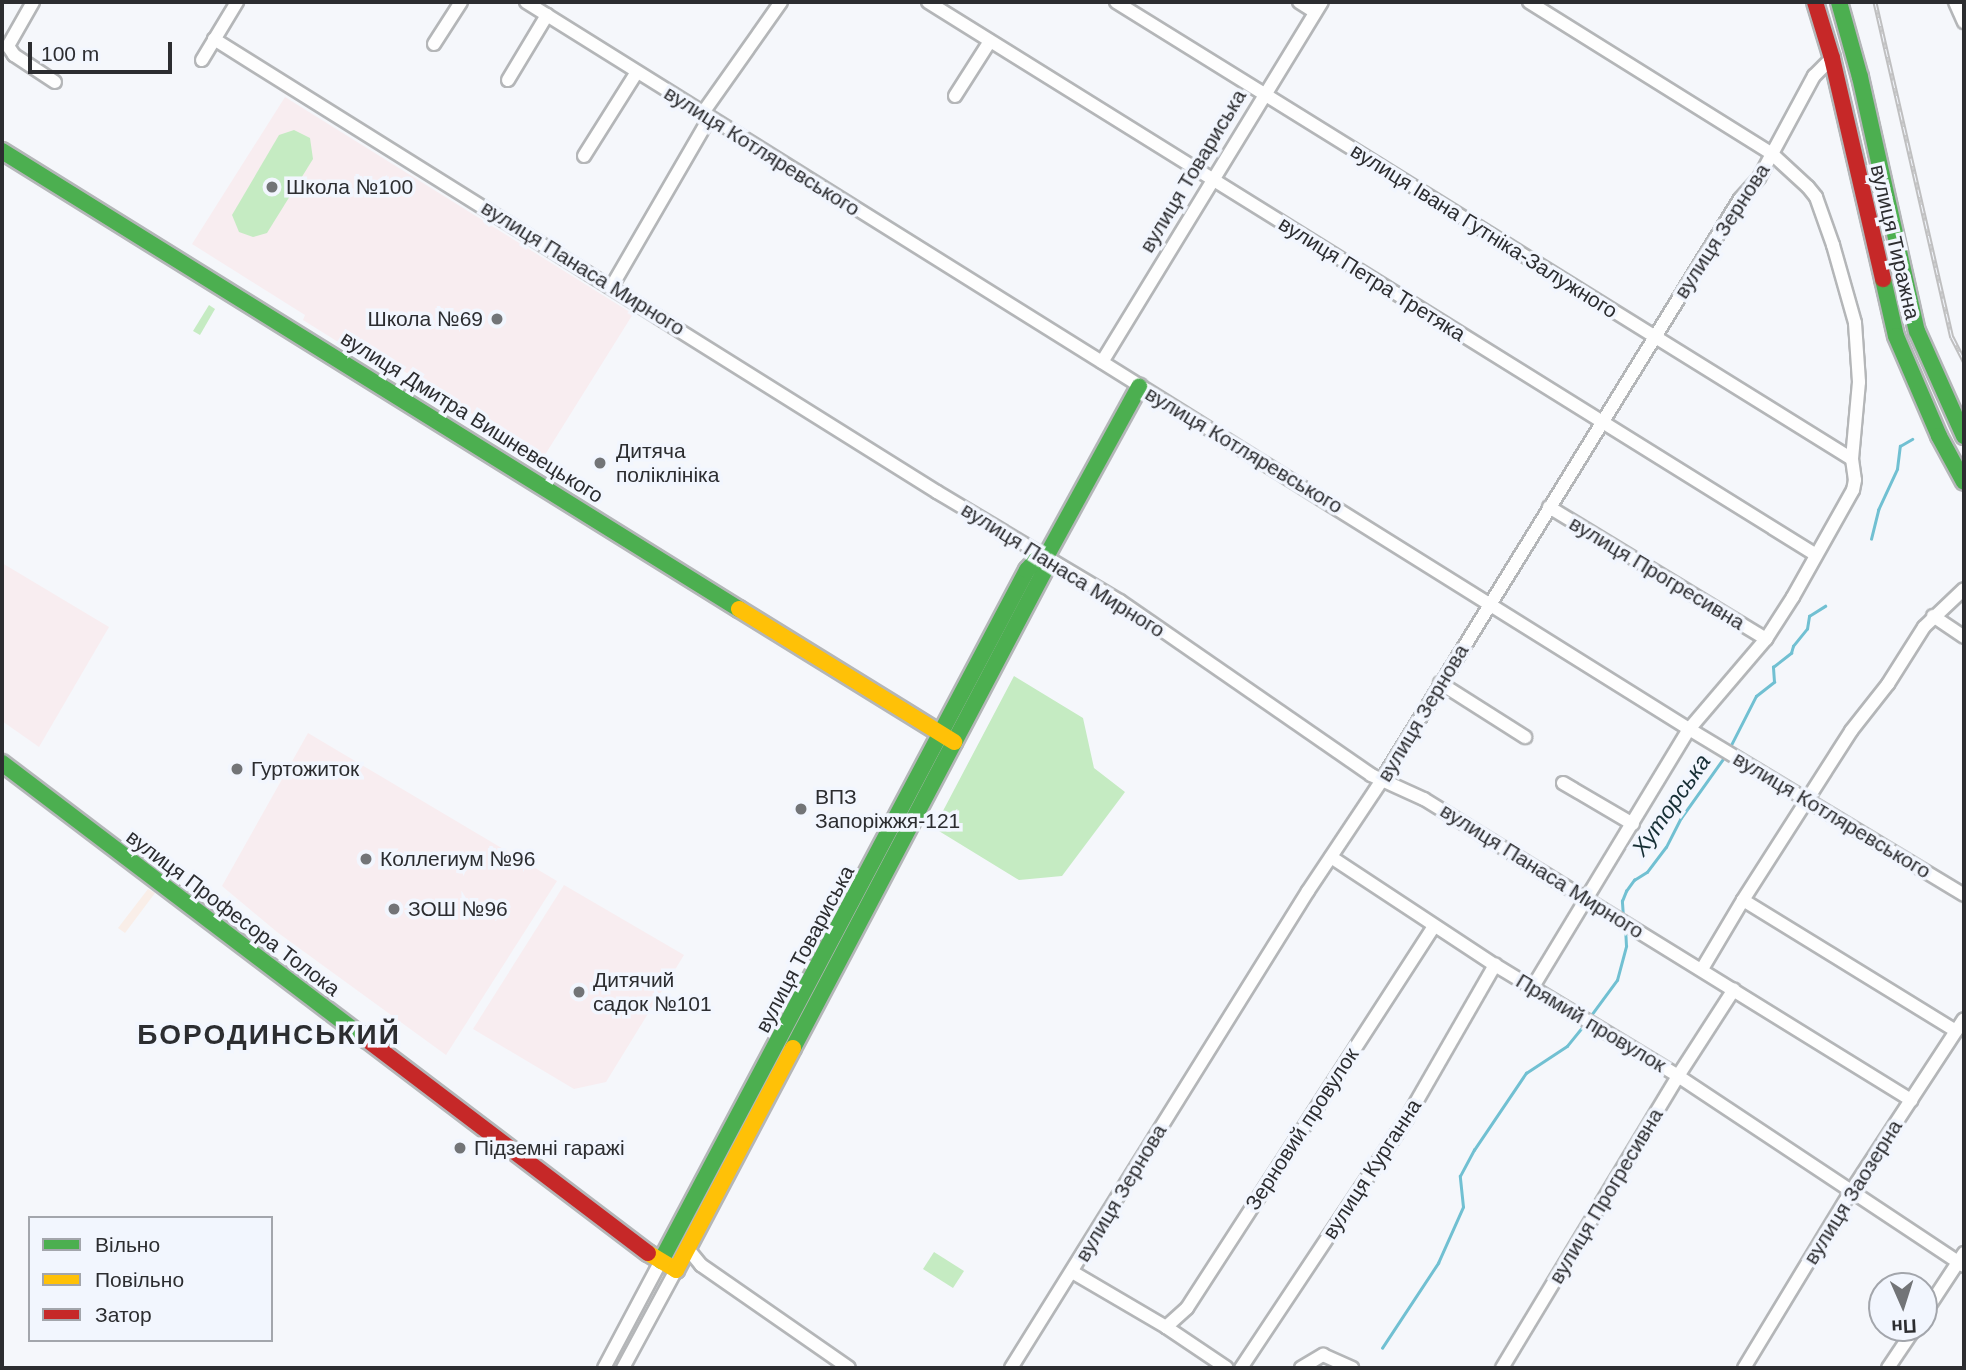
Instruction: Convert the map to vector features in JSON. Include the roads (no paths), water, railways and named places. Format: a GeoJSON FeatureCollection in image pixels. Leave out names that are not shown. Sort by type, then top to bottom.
{"type":"FeatureCollection","features":[{"type":"Feature","properties":{"kind":"street"},"geometry":{"type":"LineString","coordinates":[[33,2],[8,46],[14,55],[55,82]]}},
{"type":"Feature","properties":{"kind":"street"},"geometry":{"type":"LineString","coordinates":[[202,60],[236,2]]}},
{"type":"Feature","properties":{"kind":"street"},"geometry":{"type":"LineString","coordinates":[[434,44],[461,2]]}},
{"type":"Feature","properties":{"kind":"street","name":"вулиця Котляревського"},"geometry":{"type":"LineString","coordinates":[[526,2],[1139,387],[1218,432],[1727,753],[1964,894]]}},
{"type":"Feature","properties":{"kind":"street"},"geometry":{"type":"LineString","coordinates":[[612,286],[706,116],[781,2]]}},
{"type":"Feature","properties":{"kind":"street","name":"вулиця Петра Третяка"},"geometry":{"type":"LineString","coordinates":[[928,2],[1601,424],[1816,555]]}},
{"type":"Feature","properties":{"kind":"street","name":"вулиця Івана Гутніка-Залужного"},"geometry":{"type":"LineString","coordinates":[[1116,2],[1852,459]]}},
{"type":"Feature","properties":{"kind":"street"},"geometry":{"type":"LineString","coordinates":[[1299,2],[1318,7]]}},
{"type":"Feature","properties":{"kind":"street"},"geometry":{"type":"LineString","coordinates":[[1529,2],[1772,153],[1816,197],[1833,245],[1856,331],[1860,382],[1852,459],[1855,480],[1853,490],[1766,639],[1689,729],[1533,987]]}},
{"type":"Feature","properties":{"kind":"street","name":"вулиця Тиражна"},"geometry":{"type":"LineString","coordinates":[[1815,2],[1832,58],[1896,336],[1939,436],[1964,482]]}},
{"type":"Feature","properties":{"kind":"street","name":"вулиця Тиражна"},"geometry":{"type":"LineString","coordinates":[[1839,2],[1860,77],[1917,331],[1964,436]]}},
{"type":"Feature","properties":{"kind":"street"},"geometry":{"type":"LineString","coordinates":[[1955,2],[1964,22]]}},
{"type":"Feature","properties":{"kind":"street","name":"вулиця Товариська"},"geometry":{"type":"LineString","coordinates":[[1102,362],[1318,7]]}},
{"type":"Feature","properties":{"kind":"street"},"geometry":{"type":"LineString","coordinates":[[508,80],[547,15]]}},
{"type":"Feature","properties":{"kind":"street","name":"вулиця Панаса Мирного"},"geometry":{"type":"LineString","coordinates":[[214,39],[937,492],[1047,555],[1382,780],[1424,799],[1911,1100]]}},
{"type":"Feature","properties":{"kind":"street"},"geometry":{"type":"LineString","coordinates":[[955,96],[990,41]]}},
{"type":"Feature","properties":{"kind":"street","name":"вулиця Зернова"},"geometry":{"type":"LineString","coordinates":[[1011,1368],[1074,1273],[1134,1168],[1382,780],[1740,199],[1759,178],[1814,76],[1832,58]]}},
{"type":"Feature","properties":{"kind":"street"},"geometry":{"type":"LineString","coordinates":[[584,156],[637,72]]}},
{"type":"Feature","properties":{"kind":"street","name":"вулиця Дмитра Вишневецького"},"geometry":{"type":"LineString","coordinates":[[2,152],[686,573],[954,742]]}},
{"type":"Feature","properties":{"kind":"street","name":"вулиця Товариська"},"geometry":{"type":"LineString","coordinates":[[623,1368],[688,1249],[933,769],[939,734],[948,714],[1047,555],[1139,387]]}},
{"type":"Feature","properties":{"kind":"street","name":"вулиця Прогресивна"},"geometry":{"type":"LineString","coordinates":[[1549,507],[1766,639]]}},
{"type":"Feature","properties":{"kind":"street","name":"вулиця Товариська"},"geometry":{"type":"LineString","coordinates":[[604,1368],[933,769],[954,742],[1035,573]]}},
{"type":"Feature","properties":{"kind":"street"},"geometry":{"type":"LineString","coordinates":[[1702,969],[1806,800],[1933,616],[1964,589]]}},
{"type":"Feature","properties":{"kind":"street"},"geometry":{"type":"LineString","coordinates":[[1933,616],[1964,637]]}},
{"type":"Feature","properties":{"kind":"street"},"geometry":{"type":"LineString","coordinates":[[1440,683],[1525,737]]}},
{"type":"Feature","properties":{"kind":"street","name":"вулиця Професора Толока"},"geometry":{"type":"LineString","coordinates":[[2,763],[676,1270]]}},
{"type":"Feature","properties":{"kind":"street"},"geometry":{"type":"LineString","coordinates":[[1563,783],[1633,824]]}},
{"type":"Feature","properties":{"kind":"street","name":"Прямий провулок"},"geometry":{"type":"LineString","coordinates":[[1331,857],[1495,965],[1588,1019],[1962,1260]]}},
{"type":"Feature","properties":{"kind":"street"},"geometry":{"type":"LineString","coordinates":[[1743,900],[1956,1031]]}},
{"type":"Feature","properties":{"kind":"street","name":"Зерновий провулок"},"geometry":{"type":"LineString","coordinates":[[1166,1327],[1186,1308],[1434,926]]}},
{"type":"Feature","properties":{"kind":"street","name":"вулиця Курганна"},"geometry":{"type":"LineString","coordinates":[[1241,1368],[1407,1118],[1495,965]]}},
{"type":"Feature","properties":{"kind":"street","name":"вулиця Прогресивна"},"geometry":{"type":"LineString","coordinates":[[1502,1368],[1678,1076],[1734,989]]}},
{"type":"Feature","properties":{"kind":"street","name":"вулиця Заозерна"},"geometry":{"type":"LineString","coordinates":[[1744,1368],[1852,1190],[1964,1019]]}},
{"type":"Feature","properties":{"kind":"street"},"geometry":{"type":"LineString","coordinates":[[688,1249],[701,1265],[849,1368]]}},
{"type":"Feature","properties":{"kind":"street"},"geometry":{"type":"LineString","coordinates":[[1938,1294],[1962,1260]]}},
{"type":"Feature","properties":{"kind":"street"},"geometry":{"type":"LineString","coordinates":[[1074,1273],[1166,1327],[1227,1368]]}},
{"type":"Feature","properties":{"kind":"street"},"geometry":{"type":"LineString","coordinates":[[1888,1368],[1906,1342]]}},
{"type":"Feature","properties":{"kind":"street"},"geometry":{"type":"LineString","coordinates":[[1301,1368],[1323,1354],[1352,1368]]}},
{"type":"Feature","properties":{"kind":"waterway","name":"Хуторська"},"geometry":{"type":"LineString","coordinates":[[1871,539],[1878,510],[1897,469],[1900,446],[1912,439]]}},
{"type":"Feature","properties":{"kind":"waterway","name":"Хуторська"},"geometry":{"type":"LineString","coordinates":[[1730,747],[1756,696],[1774,682],[1773,667],[1791,653],[1793,646],[1807,629],[1809,616],[1825,606]]}},
{"type":"Feature","properties":{"kind":"waterway","name":"Хуторська"},"geometry":{"type":"LineString","coordinates":[[1623,917],[1622,901],[1626,891],[1634,880],[1647,872],[1666,847],[1681,818],[1725,756]]}},
{"type":"Feature","properties":{"kind":"waterway","name":"Хуторська"},"geometry":{"type":"LineString","coordinates":[[1589,1018],[1617,980],[1626,946],[1625,927]]}},
{"type":"Feature","properties":{"kind":"waterway","name":"Хуторська"},"geometry":{"type":"LineString","coordinates":[[1382,1348],[1438,1263],[1463,1207],[1460,1176],[1474,1150],[1526,1073],[1567,1046],[1585,1024]]}},
{"type":"Feature","properties":{"kind":"railway"},"geometry":{"type":"LineString","coordinates":[[1875,2],[1952,337],[1964,361]]}},
{"type":"Feature","properties":{"kind":"place","name":"Школа №100"},"geometry":{"type":"Point","coordinates":[272,187]}},
{"type":"Feature","properties":{"kind":"place","name":"Школа №69"},"geometry":{"type":"Point","coordinates":[497,319]}},
{"type":"Feature","properties":{"kind":"place","name":"Дитяча поліклініка"},"geometry":{"type":"Point","coordinates":[600,463]}},
{"type":"Feature","properties":{"kind":"place","name":"Гуртожиток"},"geometry":{"type":"Point","coordinates":[237,769]}},
{"type":"Feature","properties":{"kind":"place","name":"ВПЗ Запоріжжя-121"},"geometry":{"type":"Point","coordinates":[801,809]}},
{"type":"Feature","properties":{"kind":"place","name":"Коллегиум №96"},"geometry":{"type":"Point","coordinates":[366,859]}},
{"type":"Feature","properties":{"kind":"place","name":"ЗОШ №96"},"geometry":{"type":"Point","coordinates":[394,909]}},
{"type":"Feature","properties":{"kind":"place","name":"Дитячий садок №101"},"geometry":{"type":"Point","coordinates":[579,992]}},
{"type":"Feature","properties":{"kind":"place","name":"Підземні гаражі"},"geometry":{"type":"Point","coordinates":[460,1148]}},
{"type":"Feature","properties":{"kind":"district","name":"БОРОДИНСЬКИЙ"},"geometry":{"type":"Point","coordinates":[269,1035]}}]}
